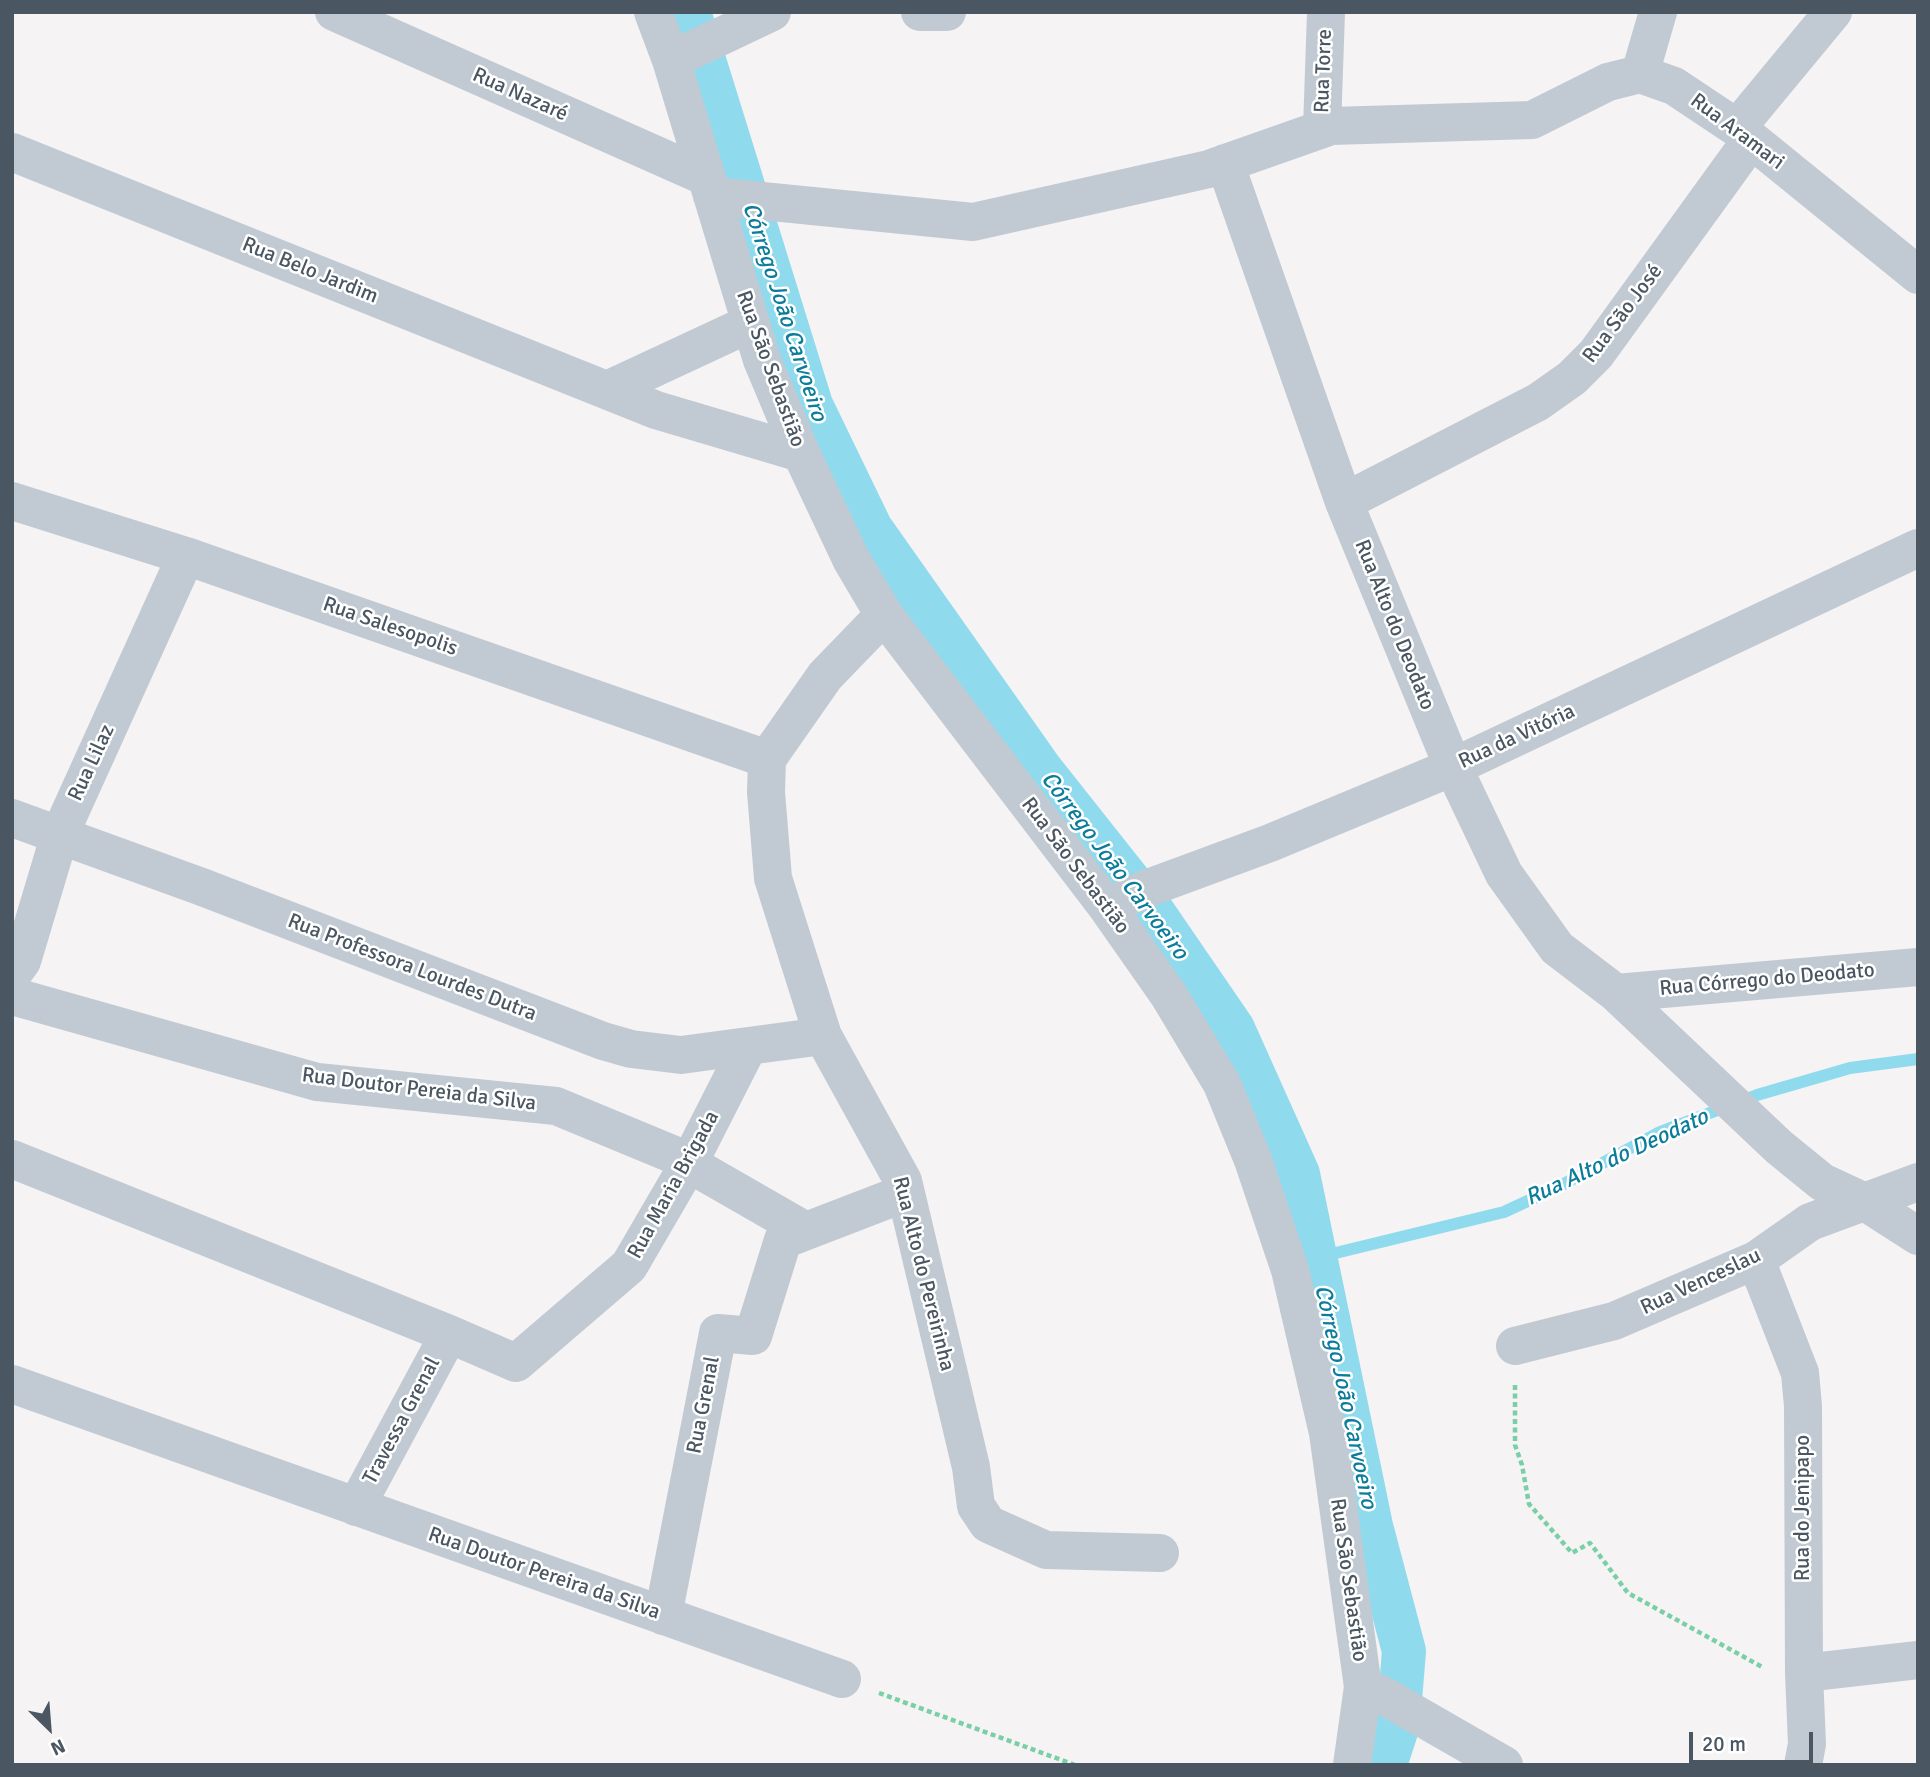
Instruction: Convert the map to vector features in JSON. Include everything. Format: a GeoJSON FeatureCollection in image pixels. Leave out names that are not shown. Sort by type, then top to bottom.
{"type":"FeatureCollection","features":[{"type":"Feature","properties":{"kind":"street","name":"Rua Nazaré"},"geometry":{"type":"LineString","coordinates":[[334,12],[709,186],[973,222],[1209,169],[1331,126],[1532,120],[1608,82],[1640,74]]}},
{"type":"Feature","properties":{"kind":"street","name":"Rua São Sebastião"},"geometry":{"type":"LineString","coordinates":[[653,12],[694,50],[709,186],[762,360],[801,453],[851,559],[884,615],[1127,898],[1168,994],[1222,1084],[1253,1160],[1290,1270],[1328,1433],[1373,1692],[1352,1765]]}},
{"type":"Feature","properties":{"kind":"street"},"geometry":{"type":"LineString","coordinates":[[694,50],[772,12]]}},
{"type":"Feature","properties":{"kind":"street"},"geometry":{"type":"LineString","coordinates":[[920,12],[947,12]]}},
{"type":"Feature","properties":{"kind":"street","name":"Rua Torre"},"geometry":{"type":"LineString","coordinates":[[1322,129],[1326,12]]}},
{"type":"Feature","properties":{"kind":"street"},"geometry":{"type":"LineString","coordinates":[[1640,74],[1658,12]]}},
{"type":"Feature","properties":{"kind":"street","name":"Rua São José"},"geometry":{"type":"LineString","coordinates":[[1344,502],[1538,402],[1572,379],[1596,354],[1744,134],[1833,12]]}},
{"type":"Feature","properties":{"kind":"street","name":"Rua Aramari"},"geometry":{"type":"LineString","coordinates":[[1640,74],[1674,86],[1744,134],[1918,275]]}},
{"type":"Feature","properties":{"kind":"street","name":"Rua Belo Jardim"},"geometry":{"type":"LineString","coordinates":[[12,152],[656,410],[801,453]]}},
{"type":"Feature","properties":{"kind":"street","name":"Rua Alto do Deodato"},"geometry":{"type":"LineString","coordinates":[[1225,163],[1344,502],[1452,767],[1504,874],[1557,948],[1615,993],[1755,1125],[1822,1182],[1865,1202],[1918,1236]]}},
{"type":"Feature","properties":{"kind":"street"},"geometry":{"type":"LineString","coordinates":[[607,390],[751,323]]}},
{"type":"Feature","properties":{"kind":"street","name":"Rua Salesopolis"},"geometry":{"type":"LineString","coordinates":[[12,501],[186,556],[767,759]]}},
{"type":"Feature","properties":{"kind":"street","name":"Rua da Vitória"},"geometry":{"type":"LineString","coordinates":[[1127,898],[1270,843],[1452,767],[1918,548]]}},
{"type":"Feature","properties":{"kind":"street","name":"Rua Lilaz"},"geometry":{"type":"LineString","coordinates":[[12,975],[22,961],[60,834],[186,556]]}},
{"type":"Feature","properties":{"kind":"street"},"geometry":{"type":"LineString","coordinates":[[767,759],[825,676],[884,615]]}},
{"type":"Feature","properties":{"kind":"street","name":"Rua Alto do Pereirinha"},"geometry":{"type":"LineString","coordinates":[[767,759],[766,792],[773,878],[823,1036],[902,1181],[971,1467],[976,1506],[988,1524],[1046,1550],[1160,1553]]}},
{"type":"Feature","properties":{"kind":"street","name":"Rua Professora Lourdes Dutra"},"geometry":{"type":"LineString","coordinates":[[12,818],[603,1041],[631,1049],[681,1055],[823,1036]]}},
{"type":"Feature","properties":{"kind":"street","name":"Rua Córrego do Deodato"},"geometry":{"type":"LineString","coordinates":[[1615,993],[1918,967]]}},
{"type":"Feature","properties":{"kind":"street","name":"Rua Doutor Pereia da Silva"},"geometry":{"type":"LineString","coordinates":[[12,996],[317,1082],[556,1106],[672,1154],[806,1231]]}},
{"type":"Feature","properties":{"kind":"street","name":"Rua Maria Brigada"},"geometry":{"type":"LineString","coordinates":[[449,1334],[516,1363],[628,1266],[689,1163],[748,1047]]}},
{"type":"Feature","properties":{"kind":"street"},"geometry":{"type":"LineString","coordinates":[[12,1159],[449,1334]]}},
{"type":"Feature","properties":{"kind":"street","name":"Rua Venceslau"},"geometry":{"type":"LineString","coordinates":[[1515,1346],[1614,1321],[1756,1260],[1810,1222],[1918,1182]]}},
{"type":"Feature","properties":{"kind":"street","name":"Rua Grenal"},"geometry":{"type":"LineString","coordinates":[[663,1616],[718,1333],[753,1336],[783,1240],[905,1193]]}},
{"type":"Feature","properties":{"kind":"street","name":"Rua do Jenipapo"},"geometry":{"type":"LineString","coordinates":[[1756,1260],[1800,1373],[1803,1406],[1804,1682],[1807,1744],[1803,1765]]}},
{"type":"Feature","properties":{"kind":"street","name":"Travessa Grenal"},"geometry":{"type":"LineString","coordinates":[[356,1507],[449,1334]]}},
{"type":"Feature","properties":{"kind":"street","name":"Rua Doutor Pereira da Silva"},"geometry":{"type":"LineString","coordinates":[[12,1384],[842,1679]]}},
{"type":"Feature","properties":{"kind":"street"},"geometry":{"type":"LineString","coordinates":[[1804,1682],[1918,1660]]}},
{"type":"Feature","properties":{"kind":"street"},"geometry":{"type":"LineString","coordinates":[[1373,1692],[1504,1765]]}},
{"type":"Feature","properties":{"kind":"path"},"geometry":{"type":"LineString","coordinates":[[1515,1346],[1515,1445],[1522,1465],[1529,1504],[1572,1553],[1590,1543],[1628,1593],[1804,1682]]}},
{"type":"Feature","properties":{"kind":"path"},"geometry":{"type":"LineString","coordinates":[[842,1679],[1075,1765]]}},
{"type":"Feature","properties":{"kind":"waterway","name":"Córrego João Carvoeiro"},"geometry":{"type":"LineString","coordinates":[[689,12],[811,405],[871,529],[1041,770],[1148,905],[1233,1029],[1298,1174],[1371,1526],[1404,1651],[1398,1725],[1385,1765]]}},
{"type":"Feature","properties":{"kind":"waterway","name":"Rua Alto do Deodato"},"geometry":{"type":"LineString","coordinates":[[1315,1258],[1504,1212],[1560,1186],[1660,1132],[1757,1095],[1850,1068],[1918,1059]]}}]}
